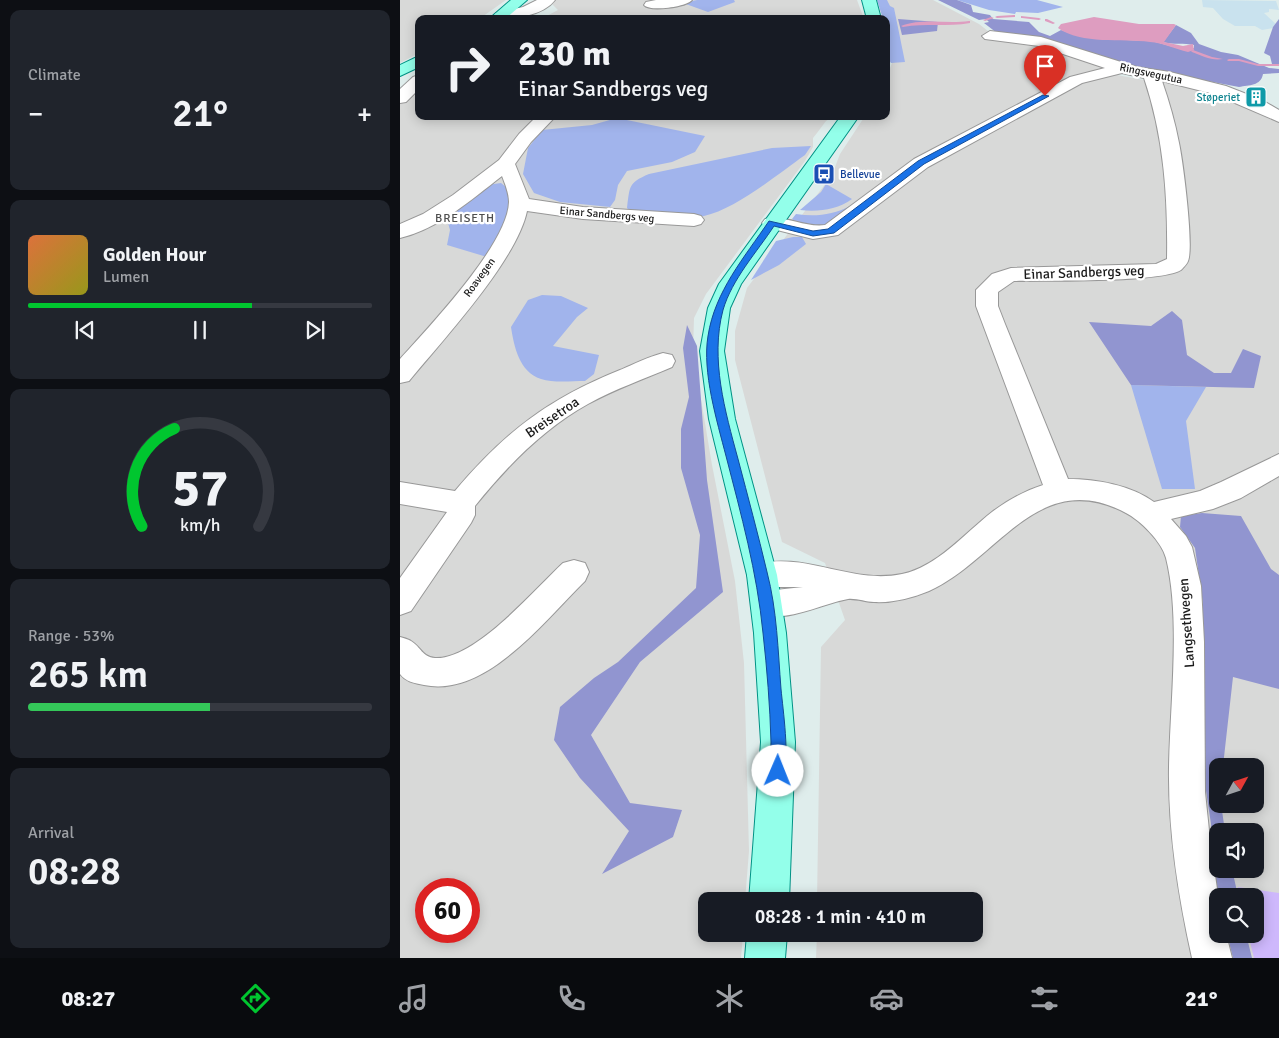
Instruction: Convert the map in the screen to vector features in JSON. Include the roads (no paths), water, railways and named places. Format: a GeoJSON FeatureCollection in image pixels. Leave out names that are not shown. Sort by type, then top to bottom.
{"type":"FeatureCollection","features":[{"type":"Feature","properties":{"kind":"main road"},"geometry":{"type":"LineString","coordinates":[[501,15],[520,0]]}},
{"type":"Feature","properties":{"kind":"main road"},"geometry":{"type":"LineString","coordinates":[[869,0],[873,15]]}},
{"type":"Feature","properties":{"kind":"main road"},"geometry":{"type":"LineString","coordinates":[[770,892],[778,742],[764,589],[722,419],[712,351],[719,308],[730,284],[847,120]]}},
{"type":"Feature","properties":{"kind":"main road"},"geometry":{"type":"LineString","coordinates":[[765,958],[766,942]]}},
{"type":"Feature","properties":{"kind":"street"},"geometry":{"type":"LineString","coordinates":[[508,15],[527,11],[548,0]]}},
{"type":"Feature","properties":{"kind":"street"},"geometry":{"type":"LineString","coordinates":[[648,15],[651,2],[685,0]]}},
{"type":"Feature","properties":{"kind":"street","name":"Ringsvegutua"},"geometry":{"type":"LineString","coordinates":[[990,36],[1041,42],[1122,68],[1192,82],[1232,94],[1256,104],[1279,118]]}},
{"type":"Feature","properties":{"kind":"street"},"geometry":{"type":"LineString","coordinates":[[772,223],[813,233],[831,231],[921,163],[1076,80],[1122,68]]}},
{"type":"Feature","properties":{"kind":"street","name":"Einar Sandbergs veg"},"geometry":{"type":"LineString","coordinates":[[1059,491],[993,324],[987,306],[987,290],[1000,279],[1011,275],[1158,270],[1167,268],[1178,260],[1175,162],[1168,127],[1151,74]]}},
{"type":"Feature","properties":{"kind":"street"},"geometry":{"type":"LineString","coordinates":[[400,98],[415,84]]}},
{"type":"Feature","properties":{"kind":"street"},"geometry":{"type":"LineString","coordinates":[[400,232],[430,218],[460,199],[506,164],[525,138],[543,120]]}},
{"type":"Feature","properties":{"kind":"street"},"geometry":{"type":"LineString","coordinates":[[506,164],[520,204]]}},
{"type":"Feature","properties":{"kind":"street","name":"Einar Sandbergs veg"},"geometry":{"type":"LineString","coordinates":[[520,204],[583,213],[694,220]]}},
{"type":"Feature","properties":{"kind":"street","name":"Roavegen"},"geometry":{"type":"LineString","coordinates":[[400,375],[478,281],[512,226],[520,204]]}},
{"type":"Feature","properties":{"kind":"street","name":"Breisetroa"},"geometry":{"type":"LineString","coordinates":[[400,602],[461,515],[461,503],[511,446],[543,420],[571,402],[664,361]]}},
{"type":"Feature","properties":{"kind":"street"},"geometry":{"type":"LineString","coordinates":[[1151,515],[1176,506],[1203,501],[1232,490],[1279,464]]}},
{"type":"Feature","properties":{"kind":"street","name":"Langsethvegen"},"geometry":{"type":"LineString","coordinates":[[764,589],[798,601],[847,587],[889,590],[918,582],[950,566],[1006,517],[1031,501],[1059,491],[1093,491],[1138,506],[1151,515],[1178,547],[1186,588],[1189,668],[1186,772],[1188,818],[1206,936],[1212,958]]}},
{"type":"Feature","properties":{"kind":"street"},"geometry":{"type":"LineString","coordinates":[[400,493],[461,503]]}},
{"type":"Feature","properties":{"kind":"street"},"geometry":{"type":"LineString","coordinates":[[400,651],[416,668],[436,673],[465,668],[489,654],[574,572]]}},
{"type":"Feature","properties":{"kind":"waterway"},"geometry":{"type":"LineString","coordinates":[[997,17],[1014,16]]}},
{"type":"Feature","properties":{"kind":"waterway"},"geometry":{"type":"LineString","coordinates":[[1022,17],[1039,19]]}},
{"type":"Feature","properties":{"kind":"waterway"},"geometry":{"type":"LineString","coordinates":[[985,20],[992,18]]}},
{"type":"Feature","properties":{"kind":"waterway"},"geometry":{"type":"LineString","coordinates":[[1046,20],[1053,23]]}},
{"type":"Feature","properties":{"kind":"waterway"},"geometry":{"type":"LineString","coordinates":[[903,26],[911,24],[969,22]]}},
{"type":"Feature","properties":{"kind":"waterway"},"geometry":{"type":"LineString","coordinates":[[1193,51],[1211,58],[1221,59]]}},
{"type":"Feature","properties":{"kind":"waterway"},"geometry":{"type":"LineString","coordinates":[[1229,60],[1239,60],[1258,65],[1279,65]]}},
{"type":"Feature","properties":{"kind":"place","name":"Støperiet"},"geometry":{"type":"Point","coordinates":[1256,97]}},
{"type":"Feature","properties":{"kind":"place","name":"Bellevue"},"geometry":{"type":"Point","coordinates":[824,174]}},
{"type":"Feature","properties":{"kind":"district","name":"BREISETH"},"geometry":{"type":"Point","coordinates":[465,218]}}]}
